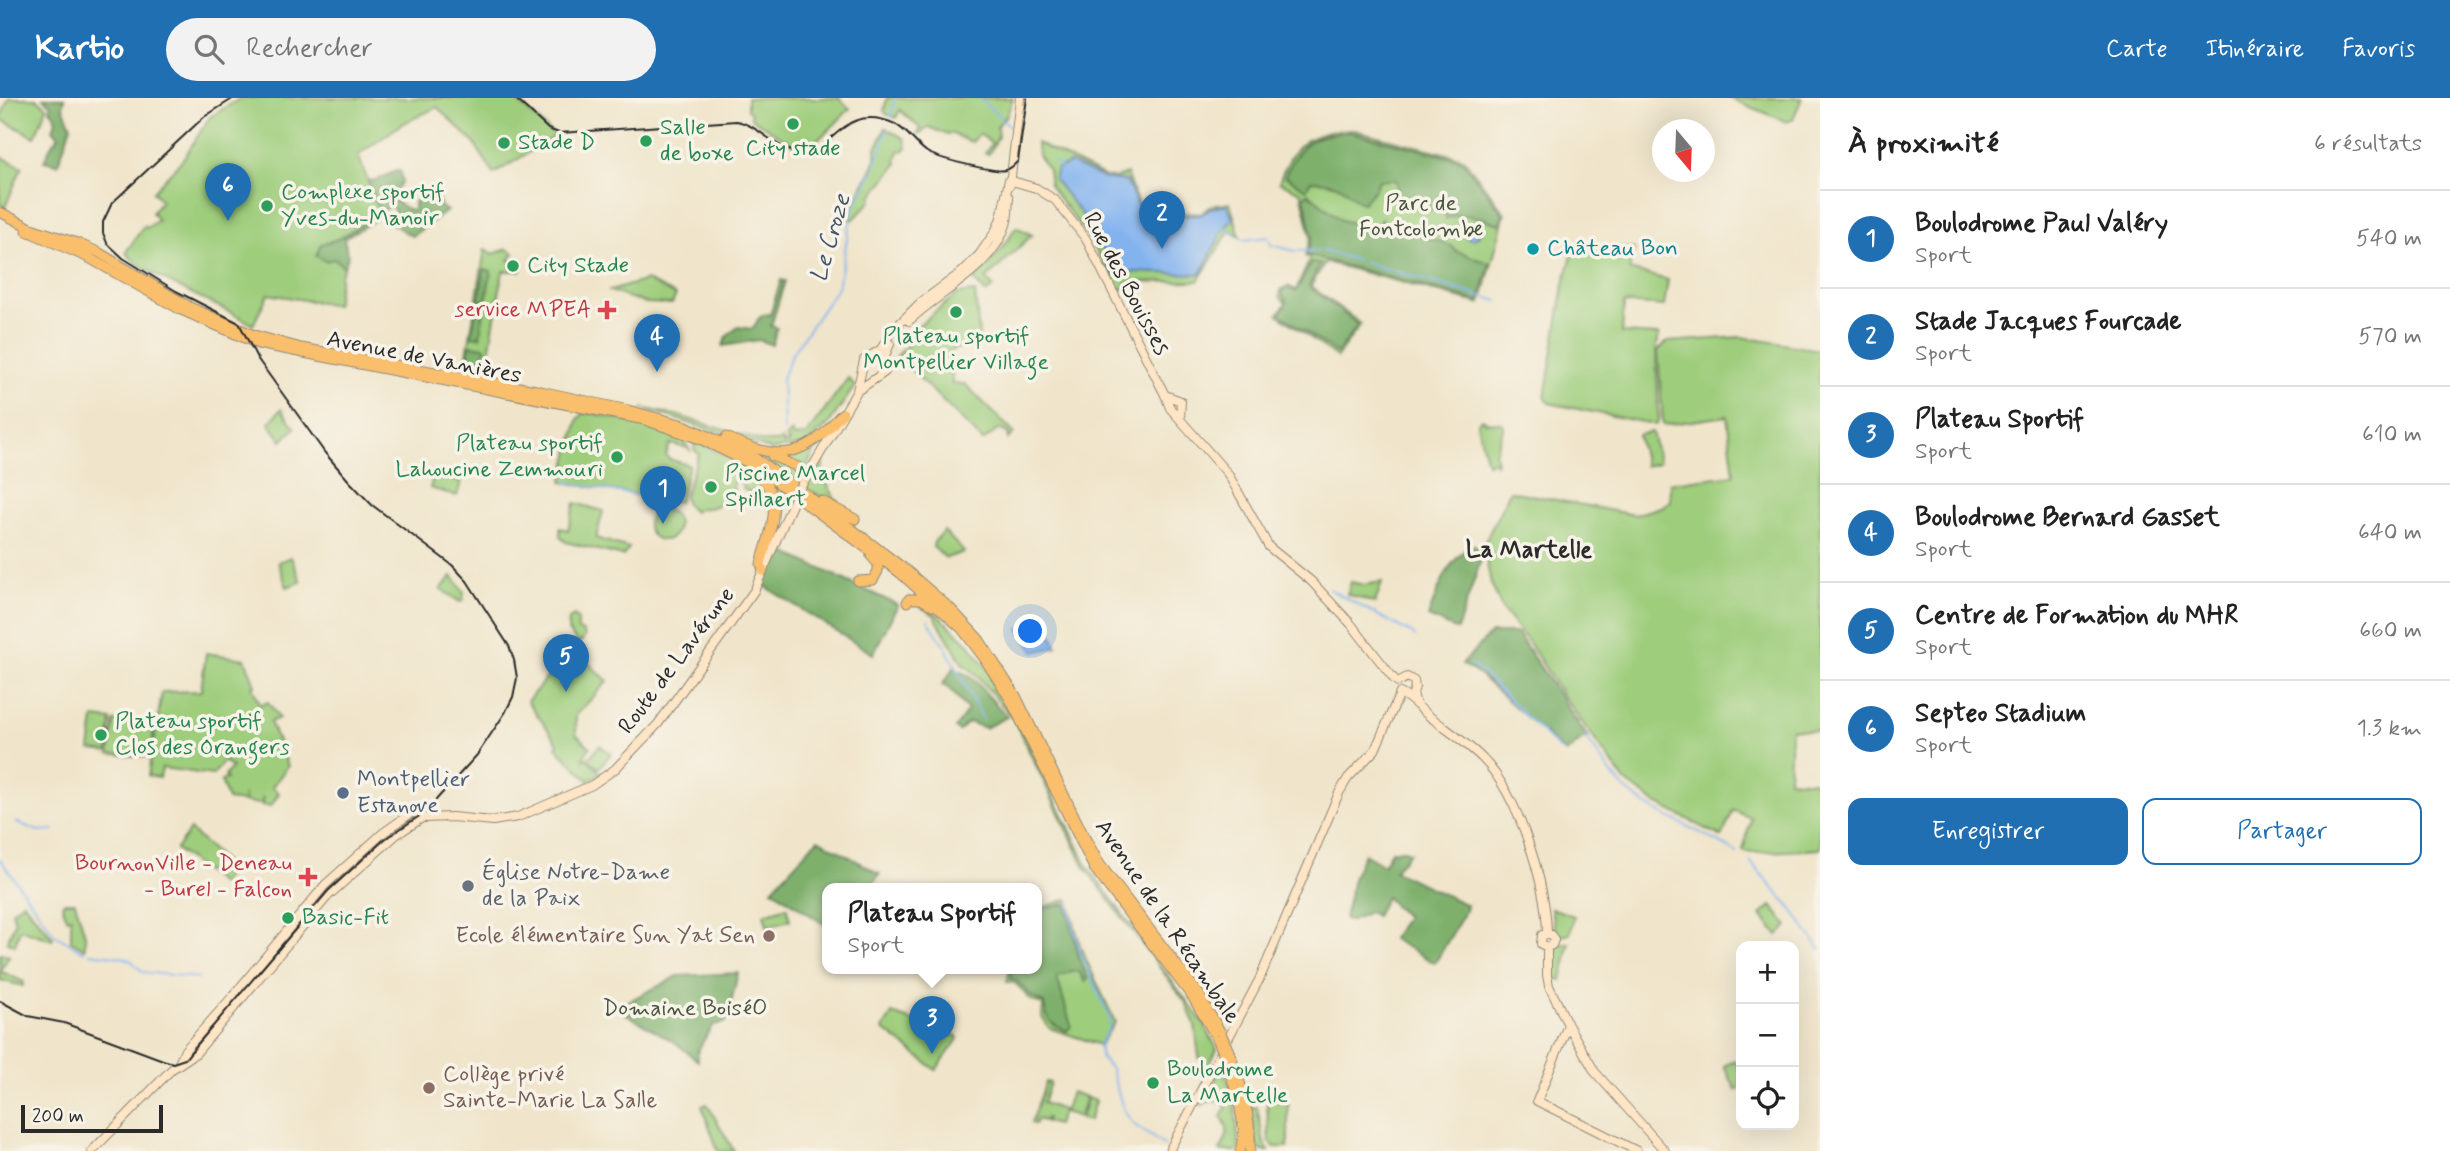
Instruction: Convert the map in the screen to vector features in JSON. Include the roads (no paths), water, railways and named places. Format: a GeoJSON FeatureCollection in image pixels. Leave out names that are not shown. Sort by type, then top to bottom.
{"type":"FeatureCollection","features":[{"type":"Feature","properties":{"kind":"main road"},"geometry":{"type":"LineString","coordinates":[[0,212],[58,241]]}},
{"type":"Feature","properties":{"kind":"main road"},"geometry":{"type":"LineString","coordinates":[[0,218],[58,241]]}},
{"type":"Feature","properties":{"kind":"main road","name":"Avenue de Vanières"},"geometry":{"type":"LineString","coordinates":[[58,241],[181,310],[250,342],[279,350],[507,393],[628,410],[662,418],[703,432],[751,456],[796,491]]}},
{"type":"Feature","properties":{"kind":"main road","name":"Avenue de Vanières"},"geometry":{"type":"LineString","coordinates":[[58,241],[98,253],[190,307],[263,338],[576,403],[661,425],[727,451],[796,491]]}},
{"type":"Feature","properties":{"kind":"main road"},"geometry":{"type":"LineString","coordinates":[[762,451],[788,453],[805,448],[843,413]]}},
{"type":"Feature","properties":{"kind":"main road"},"geometry":{"type":"LineString","coordinates":[[703,432],[712,432],[798,467],[803,477],[796,491]]}},
{"type":"Feature","properties":{"kind":"main road"},"geometry":{"type":"LineString","coordinates":[[727,451],[763,479],[773,496],[775,510],[761,562],[763,571]]}},
{"type":"Feature","properties":{"kind":"main road","name":"Avenue de la Récambale"},"geometry":{"type":"LineString","coordinates":[[796,491],[806,494],[906,570],[967,625],[1000,669],[1024,709],[1091,850],[1199,994],[1242,1087],[1250,1148]]}},
{"type":"Feature","properties":{"kind":"main road","name":"Avenue de la Récambale"},"geometry":{"type":"LineString","coordinates":[[796,491],[919,588],[962,629],[1010,699],[1094,868],[1220,1036]]}},
{"type":"Feature","properties":{"kind":"main road"},"geometry":{"type":"LineString","coordinates":[[806,494],[855,519]]}},
{"type":"Feature","properties":{"kind":"main road"},"geometry":{"type":"LineString","coordinates":[[866,530],[896,554],[906,570]]}},
{"type":"Feature","properties":{"kind":"main road"},"geometry":{"type":"LineString","coordinates":[[853,537],[875,559],[878,567],[873,580],[858,581]]}},
{"type":"Feature","properties":{"kind":"main road"},"geometry":{"type":"LineString","coordinates":[[906,602],[915,599],[926,601],[962,629]]}},
{"type":"Feature","properties":{"kind":"main road","name":"Avenue de la Récambale"},"geometry":{"type":"LineString","coordinates":[[1229,1060],[1244,1132],[1250,1148]]}},
{"type":"Feature","properties":{"kind":"main road"},"geometry":{"type":"LineString","coordinates":[[1240,1151],[1244,1132]]}},
{"type":"Feature","properties":{"kind":"main road"},"geometry":{"type":"LineString","coordinates":[[1250,1148],[1257,1151]]}},
{"type":"Feature","properties":{"kind":"street"},"geometry":{"type":"LineString","coordinates":[[1009,180],[1001,218],[986,246],[962,272],[915,308],[891,332],[875,355],[864,360],[863,369],[869,377],[875,379],[885,372],[886,352],[896,335],[912,317],[973,271],[992,249],[1006,224],[1020,98]]}},
{"type":"Feature","properties":{"kind":"street","name":"Rue des Bouisses"},"geometry":{"type":"LineString","coordinates":[[1009,180],[1036,188],[1055,200],[1086,239],[1170,399],[1170,408],[1178,413],[1228,474],[1269,547],[1311,581],[1351,624],[1398,682]]}},
{"type":"Feature","properties":{"kind":"street"},"geometry":{"type":"LineString","coordinates":[[875,355],[885,362]]}},
{"type":"Feature","properties":{"kind":"street","name":"Route de Lavérune"},"geometry":{"type":"LineString","coordinates":[[422,818],[452,817],[493,821],[518,817],[572,795],[602,779],[641,744],[685,689],[754,591],[796,491],[857,391],[863,369]]}},
{"type":"Feature","properties":{"kind":"street","name":"Route de Lavérune"},"geometry":{"type":"LineString","coordinates":[[857,391],[875,379]]}},
{"type":"Feature","properties":{"kind":"street"},"geometry":{"type":"LineString","coordinates":[[1169,1151],[1260,978],[1339,793],[1348,778],[1375,750],[1407,694],[1415,684],[1410,678],[1403,678],[1398,682],[1397,688],[1407,694],[1424,713],[1484,760],[1504,788],[1522,827],[1545,904],[1547,933],[1552,935],[1554,940],[1552,945],[1547,947],[1546,975],[1549,986],[1595,1072],[1665,1151]]}},
{"type":"Feature","properties":{"kind":"street"},"geometry":{"type":"LineString","coordinates":[[92,1151],[179,1063],[185,1050],[325,885],[369,845],[422,818],[414,811],[402,826]]}},
{"type":"Feature","properties":{"kind":"street"},"geometry":{"type":"LineString","coordinates":[[1568,1025],[1536,1101],[1637,1151]]}},
{"type":"Feature","properties":{"kind":"water"},"geometry":{"type":"Polygon","coordinates":[[[1070,163],[1103,178],[1126,181],[1139,208],[1145,211],[1175,216],[1201,215],[1211,208],[1227,205],[1233,219],[1223,230],[1201,274],[1123,272],[1112,275],[1097,234],[1054,179],[1057,169],[1070,163]]]}},
{"type":"Feature","properties":{"kind":"water"},"geometry":{"type":"Polygon","coordinates":[[[1472,223],[1478,225],[1478,237],[1472,239],[1466,237],[1464,231],[1466,225],[1472,223]]]}},
{"type":"Feature","properties":{"kind":"water"},"geometry":{"type":"Polygon","coordinates":[[[1045,617],[1057,647],[1034,652],[1019,629],[1045,617]]]}},
{"type":"Feature","properties":{"kind":"waterway","name":"Le Croze"},"geometry":{"type":"LineString","coordinates":[[891,116],[895,98]]}},
{"type":"Feature","properties":{"kind":"waterway"},"geometry":{"type":"LineString","coordinates":[[979,98],[1010,126]]}},
{"type":"Feature","properties":{"kind":"waterway","name":"Le Croze"},"geometry":{"type":"LineString","coordinates":[[784,431],[782,378],[793,352],[838,287],[853,207],[873,171],[888,129]]}},
{"type":"Feature","properties":{"kind":"waterway"},"geometry":{"type":"LineString","coordinates":[[1055,162],[1060,167]]}},
{"type":"Feature","properties":{"kind":"waterway"},"geometry":{"type":"LineString","coordinates":[[1225,229],[1244,240],[1268,237],[1271,245],[1295,251],[1318,251]]}},
{"type":"Feature","properties":{"kind":"waterway"},"geometry":{"type":"LineString","coordinates":[[1323,251],[1357,260]]}},
{"type":"Feature","properties":{"kind":"waterway"},"geometry":{"type":"LineString","coordinates":[[1363,262],[1498,301]]}},
{"type":"Feature","properties":{"kind":"waterway"},"geometry":{"type":"LineString","coordinates":[[566,482],[651,498]]}},
{"type":"Feature","properties":{"kind":"waterway"},"geometry":{"type":"LineString","coordinates":[[1329,589],[1415,637]]}},
{"type":"Feature","properties":{"kind":"waterway"},"geometry":{"type":"LineString","coordinates":[[928,620],[946,648],[983,720]]}},
{"type":"Feature","properties":{"kind":"waterway"},"geometry":{"type":"LineString","coordinates":[[1470,664],[1561,751]]}},
{"type":"Feature","properties":{"kind":"waterway"},"geometry":{"type":"LineString","coordinates":[[1585,736],[1613,776],[1636,798],[1737,853]]}},
{"type":"Feature","properties":{"kind":"waterway"},"geometry":{"type":"LineString","coordinates":[[16,822],[38,831],[54,830]]}},
{"type":"Feature","properties":{"kind":"waterway"},"geometry":{"type":"LineString","coordinates":[[0,859],[55,935],[84,952]]}},
{"type":"Feature","properties":{"kind":"waterway"},"geometry":{"type":"LineString","coordinates":[[1750,861],[1793,911],[1820,949]]}},
{"type":"Feature","properties":{"kind":"waterway"},"geometry":{"type":"LineString","coordinates":[[1067,900],[1080,952],[1110,1019],[1109,1029],[1099,1045],[1101,1058],[1111,1069],[1123,1108],[1133,1124],[1165,1146]]}},
{"type":"Feature","properties":{"kind":"waterway"},"geometry":{"type":"LineString","coordinates":[[90,953],[122,957],[130,960],[143,972],[199,978]]}},
{"type":"Feature","properties":{"kind":"tram line"},"geometry":{"type":"LineString","coordinates":[[0,1001],[28,1016],[64,1023],[163,1060],[173,1063],[185,1059],[328,891],[385,839],[424,813],[477,755],[513,697],[517,678],[509,646],[467,581],[452,565],[372,505],[349,481],[325,453],[257,358],[239,323],[176,291],[123,258],[107,243],[103,222],[112,203],[204,117],[234,98]]}},
{"type":"Feature","properties":{"kind":"tram line"},"geometry":{"type":"LineString","coordinates":[[515,98],[548,129],[559,133],[736,121],[753,128],[786,149],[804,153],[814,151],[851,123],[863,119],[877,119],[900,127],[933,155],[999,170],[1009,169],[1018,161],[1027,98]]}},
{"type":"Feature","properties":{"kind":"place","name":"City stade"},"geometry":{"type":"Point","coordinates":[793,124]}},
{"type":"Feature","properties":{"kind":"place","name":"Salle de boxe"},"geometry":{"type":"Point","coordinates":[646,141]}},
{"type":"Feature","properties":{"kind":"place","name":"Stade D"},"geometry":{"type":"Point","coordinates":[504,143]}},
{"type":"Feature","properties":{"kind":"place","name":"Complexe sportif Yves-du-Manoir"},"geometry":{"type":"Point","coordinates":[267,206]}},
{"type":"Feature","properties":{"kind":"place","name":"Septeo Stadium"},"geometry":{"type":"Point","coordinates":[228,221]}},
{"type":"Feature","properties":{"kind":"place","name":"Stade Jacques Fourcade"},"geometry":{"type":"Point","coordinates":[1162,249]}},
{"type":"Feature","properties":{"kind":"place","name":"Château Bon"},"geometry":{"type":"Point","coordinates":[1533,249]}},
{"type":"Feature","properties":{"kind":"place","name":"City Stade"},"geometry":{"type":"Point","coordinates":[513,266]}},
{"type":"Feature","properties":{"kind":"place","name":"service MPEA"},"geometry":{"type":"Point","coordinates":[607,310]}},
{"type":"Feature","properties":{"kind":"place","name":"Plateau sportif Montpellier Village"},"geometry":{"type":"Point","coordinates":[956,312]}},
{"type":"Feature","properties":{"kind":"place","name":"Boulodrome Bernard Gasset"},"geometry":{"type":"Point","coordinates":[657,372]}},
{"type":"Feature","properties":{"kind":"place","name":"Plateau sportif Lahoucine Zemmouri"},"geometry":{"type":"Point","coordinates":[617,457]}},
{"type":"Feature","properties":{"kind":"place","name":"Piscine Marcel Spillaert"},"geometry":{"type":"Point","coordinates":[711,487]}},
{"type":"Feature","properties":{"kind":"place","name":"Boulodrome Paul Valéry"},"geometry":{"type":"Point","coordinates":[663,524]}},
{"type":"Feature","properties":{"kind":"place","name":"Centre de Formation du MHR"},"geometry":{"type":"Point","coordinates":[566,692]}},
{"type":"Feature","properties":{"kind":"place","name":"Plateau sportif Clos des Orangers"},"geometry":{"type":"Point","coordinates":[101,735]}},
{"type":"Feature","properties":{"kind":"place","name":"Montpellier Estanove"},"geometry":{"type":"Point","coordinates":[343,793]}},
{"type":"Feature","properties":{"kind":"place","name":"BournonVille - Deneau - Burel - Falcon"},"geometry":{"type":"Point","coordinates":[308,877]}},
{"type":"Feature","properties":{"kind":"place","name":"Église Notre-Dame de la Paix"},"geometry":{"type":"Point","coordinates":[468,886]}},
{"type":"Feature","properties":{"kind":"place","name":"Basic-Fit"},"geometry":{"type":"Point","coordinates":[288,918]}},
{"type":"Feature","properties":{"kind":"place","name":"Ecole élémentaire Sun Yat Sen"},"geometry":{"type":"Point","coordinates":[769,936]}},
{"type":"Feature","properties":{"kind":"place","name":"Plateau Sportif"},"geometry":{"type":"Point","coordinates":[932,1054]}},
{"type":"Feature","properties":{"kind":"place","name":"Boulodrome La Martelle"},"geometry":{"type":"Point","coordinates":[1153,1083]}},
{"type":"Feature","properties":{"kind":"place","name":"Collège privé Sainte-Marie La Salle"},"geometry":{"type":"Point","coordinates":[429,1088]}},
{"type":"Feature","properties":{"kind":"district","name":"La Martelle"},"geometry":{"type":"Point","coordinates":[1529,550]}},
{"type":"Feature","properties":{"kind":"park label","name":"Parc de Fontcolombe"},"geometry":{"type":"Point","coordinates":[1421,217]}},
{"type":"Feature","properties":{"kind":"park label","name":"Domaine BoiséO"},"geometry":{"type":"Point","coordinates":[685,1009]}}]}
